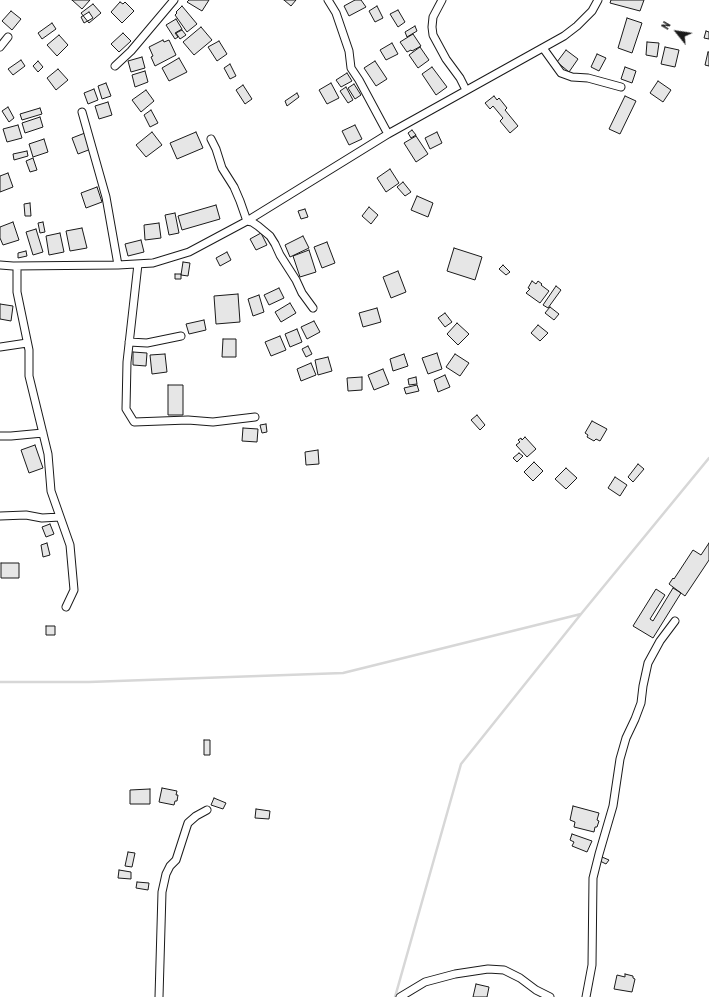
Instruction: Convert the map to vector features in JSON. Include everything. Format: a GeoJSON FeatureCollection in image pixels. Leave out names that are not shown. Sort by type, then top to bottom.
{"type":"FeatureCollection","features":[{"type":"Feature","properties":{"kind":"street"},"geometry":{"type":"LineString","coordinates":[[115,66],[131,51],[174,0]]}},
{"type":"Feature","properties":{"kind":"street"},"geometry":{"type":"LineString","coordinates":[[328,0],[336,13],[349,50],[351,68],[388,134]]}},
{"type":"Feature","properties":{"kind":"street"},"geometry":{"type":"LineString","coordinates":[[442,0],[434,17],[432,27],[433,35],[446,59],[460,78],[466,90]]}},
{"type":"Feature","properties":{"kind":"street"},"geometry":{"type":"LineString","coordinates":[[0,265],[118,265],[153,263],[190,252],[246,222],[388,134],[564,36],[592,11],[598,0]]}},
{"type":"Feature","properties":{"kind":"street"},"geometry":{"type":"LineString","coordinates":[[0,47],[8,37]]}},
{"type":"Feature","properties":{"kind":"street"},"geometry":{"type":"LineString","coordinates":[[543,48],[561,73],[572,77],[588,78],[621,87]]}},
{"type":"Feature","properties":{"kind":"street"},"geometry":{"type":"LineString","coordinates":[[82,112],[106,197],[118,265]]}},
{"type":"Feature","properties":{"kind":"street"},"geometry":{"type":"LineString","coordinates":[[211,139],[222,168],[234,187],[240,201],[246,222]]}},
{"type":"Feature","properties":{"kind":"street"},"geometry":{"type":"LineString","coordinates":[[246,222],[252,222],[270,236],[302,293],[313,308]]}},
{"type":"Feature","properties":{"kind":"street"},"geometry":{"type":"LineString","coordinates":[[138,264],[127,362],[126,409],[134,422],[188,420],[213,422],[255,417]]}},
{"type":"Feature","properties":{"kind":"street"},"geometry":{"type":"LineString","coordinates":[[17,266],[17,292],[28,343],[29,376],[48,454],[51,491],[70,545],[74,590],[66,607]]}},
{"type":"Feature","properties":{"kind":"street"},"geometry":{"type":"LineString","coordinates":[[129,342],[147,343],[181,336]]}},
{"type":"Feature","properties":{"kind":"street"},"geometry":{"type":"LineString","coordinates":[[0,347],[28,343]]}},
{"type":"Feature","properties":{"kind":"street"},"geometry":{"type":"LineString","coordinates":[[0,436],[43,433]]}},
{"type":"Feature","properties":{"kind":"street"},"geometry":{"type":"LineString","coordinates":[[0,516],[26,515],[42,518],[60,517]]}},
{"type":"Feature","properties":{"kind":"street"},"geometry":{"type":"LineString","coordinates":[[586,997],[592,965],[593,878],[613,806],[620,759],[626,738],[641,703],[648,663],[660,641],[675,621]]}},
{"type":"Feature","properties":{"kind":"street"},"geometry":{"type":"LineString","coordinates":[[159,997],[162,892],[166,874],[170,866],[176,860],[188,823],[196,816],[207,810]]}},
{"type":"Feature","properties":{"kind":"street"},"geometry":{"type":"LineString","coordinates":[[400,997],[425,982],[455,974],[488,969],[504,970],[550,997]]}},
{"type":"Feature","properties":{"kind":"building"},"geometry":{"type":"Polygon","coordinates":[[[72,0],[90,0],[82,9],[72,0]]]}},
{"type":"Feature","properties":{"kind":"building"},"geometry":{"type":"Polygon","coordinates":[[[189,0],[209,0],[202,11],[187,2],[189,0]]]}},
{"type":"Feature","properties":{"kind":"building"},"geometry":{"type":"Polygon","coordinates":[[[284,0],[296,0],[291,6],[284,0]]]}},
{"type":"Feature","properties":{"kind":"building"},"geometry":{"type":"Polygon","coordinates":[[[355,0],[361,0],[366,7],[349,16],[344,6],[355,0]]]}},
{"type":"Feature","properties":{"kind":"building"},"geometry":{"type":"Polygon","coordinates":[[[611,0],[644,0],[640,11],[610,3],[611,0]]]}},
{"type":"Feature","properties":{"kind":"building"},"geometry":{"type":"Polygon","coordinates":[[[120,2],[123,4],[125,2],[134,11],[122,23],[111,12],[120,2]]]}},
{"type":"Feature","properties":{"kind":"building"},"geometry":{"type":"Polygon","coordinates":[[[93,4],[101,13],[89,23],[81,13],[93,4]]]}},
{"type":"Feature","properties":{"kind":"building"},"geometry":{"type":"Polygon","coordinates":[[[182,6],[197,24],[187,32],[175,15],[182,6]]]}},
{"type":"Feature","properties":{"kind":"building"},"geometry":{"type":"Polygon","coordinates":[[[377,6],[383,18],[375,22],[369,11],[377,6]]]}},
{"type":"Feature","properties":{"kind":"building"},"geometry":{"type":"Polygon","coordinates":[[[398,10],[405,22],[398,27],[390,14],[398,10]]]}},
{"type":"Feature","properties":{"kind":"building"},"geometry":{"type":"Polygon","coordinates":[[[11,11],[21,19],[12,30],[2,21],[11,11]]]}},
{"type":"Feature","properties":{"kind":"building"},"geometry":{"type":"Polygon","coordinates":[[[89,12],[93,18],[84,23],[81,17],[89,12]]]}},
{"type":"Feature","properties":{"kind":"building"},"geometry":{"type":"Polygon","coordinates":[[[627,18],[642,23],[632,53],[618,48],[627,18]]]}},
{"type":"Feature","properties":{"kind":"building"},"geometry":{"type":"Polygon","coordinates":[[[176,19],[182,29],[175,33],[178,37],[175,39],[166,25],[176,19]]]}},
{"type":"Feature","properties":{"kind":"building"},"geometry":{"type":"Polygon","coordinates":[[[52,23],[56,29],[42,39],[38,33],[52,23]]]}},
{"type":"Feature","properties":{"kind":"building"},"geometry":{"type":"Polygon","coordinates":[[[415,26],[417,31],[407,37],[405,32],[415,26]]]}},
{"type":"Feature","properties":{"kind":"building"},"geometry":{"type":"Polygon","coordinates":[[[201,27],[212,40],[194,55],[183,42],[201,27]]]}},
{"type":"Feature","properties":{"kind":"building"},"geometry":{"type":"Polygon","coordinates":[[[182,30],[186,35],[180,39],[176,33],[182,30]]]}},
{"type":"Feature","properties":{"kind":"building"},"geometry":{"type":"Polygon","coordinates":[[[706,31],[709,32],[709,39],[704,38],[706,31]]]}},
{"type":"Feature","properties":{"kind":"building"},"geometry":{"type":"Polygon","coordinates":[[[123,33],[131,41],[119,52],[111,44],[123,33]]]}},
{"type":"Feature","properties":{"kind":"building"},"geometry":{"type":"Polygon","coordinates":[[[413,34],[421,46],[407,52],[400,42],[413,34]]]}},
{"type":"Feature","properties":{"kind":"building"},"geometry":{"type":"Polygon","coordinates":[[[59,35],[68,45],[57,56],[47,45],[59,35]]]}},
{"type":"Feature","properties":{"kind":"building"},"geometry":{"type":"Polygon","coordinates":[[[163,40],[164,42],[169,40],[176,55],[155,66],[149,47],[163,40]]]}},
{"type":"Feature","properties":{"kind":"building"},"geometry":{"type":"Polygon","coordinates":[[[219,41],[227,54],[217,61],[208,47],[219,41]]]}},
{"type":"Feature","properties":{"kind":"building"},"geometry":{"type":"Polygon","coordinates":[[[647,42],[659,43],[657,57],[646,55],[647,42]]]}},
{"type":"Feature","properties":{"kind":"building"},"geometry":{"type":"Polygon","coordinates":[[[392,43],[398,54],[386,60],[380,50],[392,43]]]}},
{"type":"Feature","properties":{"kind":"building"},"geometry":{"type":"Polygon","coordinates":[[[420,47],[429,60],[418,68],[409,55],[420,47]]]}},
{"type":"Feature","properties":{"kind":"building"},"geometry":{"type":"Polygon","coordinates":[[[665,47],[679,50],[675,67],[661,64],[665,47]]]}},
{"type":"Feature","properties":{"kind":"building"},"geometry":{"type":"Polygon","coordinates":[[[566,50],[578,59],[569,72],[557,62],[566,50]]]}},
{"type":"Feature","properties":{"kind":"building"},"geometry":{"type":"Polygon","coordinates":[[[709,52],[709,66],[705,65],[709,52]]]}},
{"type":"Feature","properties":{"kind":"building"},"geometry":{"type":"Polygon","coordinates":[[[597,54],[606,58],[599,71],[591,67],[597,54]]]}},
{"type":"Feature","properties":{"kind":"building"},"geometry":{"type":"Polygon","coordinates":[[[142,57],[145,68],[131,72],[128,61],[142,57]]]}},
{"type":"Feature","properties":{"kind":"building"},"geometry":{"type":"Polygon","coordinates":[[[179,58],[187,72],[169,81],[162,68],[179,58]]]}},
{"type":"Feature","properties":{"kind":"building"},"geometry":{"type":"Polygon","coordinates":[[[21,60],[25,66],[13,75],[8,69],[21,60]]]}},
{"type":"Feature","properties":{"kind":"building"},"geometry":{"type":"Polygon","coordinates":[[[38,61],[43,67],[38,72],[33,66],[38,61]]]}},
{"type":"Feature","properties":{"kind":"building"},"geometry":{"type":"Polygon","coordinates":[[[375,61],[387,79],[376,86],[364,68],[375,61]]]}},
{"type":"Feature","properties":{"kind":"building"},"geometry":{"type":"Polygon","coordinates":[[[230,64],[236,76],[230,79],[224,68],[230,64]]]}},
{"type":"Feature","properties":{"kind":"building"},"geometry":{"type":"Polygon","coordinates":[[[432,67],[447,87],[436,95],[422,74],[432,67]]]}},
{"type":"Feature","properties":{"kind":"building"},"geometry":{"type":"Polygon","coordinates":[[[625,67],[636,71],[632,83],[621,79],[625,67]]]}},
{"type":"Feature","properties":{"kind":"building"},"geometry":{"type":"Polygon","coordinates":[[[58,69],[68,80],[56,90],[47,78],[58,69]]]}},
{"type":"Feature","properties":{"kind":"building"},"geometry":{"type":"Polygon","coordinates":[[[145,71],[148,82],[135,87],[132,75],[145,71]]]}},
{"type":"Feature","properties":{"kind":"building"},"geometry":{"type":"Polygon","coordinates":[[[347,73],[352,81],[341,87],[336,80],[347,73]]]}},
{"type":"Feature","properties":{"kind":"building"},"geometry":{"type":"Polygon","coordinates":[[[658,81],[671,90],[663,102],[650,93],[658,81]]]}},
{"type":"Feature","properties":{"kind":"building"},"geometry":{"type":"Polygon","coordinates":[[[106,83],[111,96],[102,99],[98,86],[106,83]]]}},
{"type":"Feature","properties":{"kind":"building"},"geometry":{"type":"Polygon","coordinates":[[[331,83],[339,98],[327,104],[319,90],[331,83]]]}},
{"type":"Feature","properties":{"kind":"building"},"geometry":{"type":"Polygon","coordinates":[[[354,84],[361,95],[355,99],[348,88],[354,84]]]}},
{"type":"Feature","properties":{"kind":"building"},"geometry":{"type":"Polygon","coordinates":[[[243,85],[252,99],[245,104],[236,90],[243,85]]]}},
{"type":"Feature","properties":{"kind":"building"},"geometry":{"type":"Polygon","coordinates":[[[346,87],[353,100],[348,103],[340,91],[346,87]]]}},
{"type":"Feature","properties":{"kind":"building"},"geometry":{"type":"Polygon","coordinates":[[[94,89],[98,100],[88,104],[84,93],[94,89]]]}},
{"type":"Feature","properties":{"kind":"building"},"geometry":{"type":"Polygon","coordinates":[[[146,90],[154,101],[141,112],[132,100],[146,90]]]}},
{"type":"Feature","properties":{"kind":"building"},"geometry":{"type":"Polygon","coordinates":[[[297,93],[299,97],[287,106],[285,101],[297,93]]]}},
{"type":"Feature","properties":{"kind":"building"},"geometry":{"type":"Polygon","coordinates":[[[494,96],[497,100],[499,98],[507,108],[505,110],[518,126],[510,133],[500,121],[503,118],[493,106],[490,109],[485,103],[494,96]]]}},
{"type":"Feature","properties":{"kind":"building"},"geometry":{"type":"Polygon","coordinates":[[[625,96],[636,101],[620,134],[609,129],[625,96]]]}},
{"type":"Feature","properties":{"kind":"building"},"geometry":{"type":"Polygon","coordinates":[[[108,102],[112,115],[99,119],[95,106],[108,102]]]}},
{"type":"Feature","properties":{"kind":"building"},"geometry":{"type":"Polygon","coordinates":[[[8,107],[14,118],[9,122],[2,111],[8,107]]]}},
{"type":"Feature","properties":{"kind":"building"},"geometry":{"type":"Polygon","coordinates":[[[40,108],[42,114],[22,120],[20,114],[40,108]]]}},
{"type":"Feature","properties":{"kind":"building"},"geometry":{"type":"Polygon","coordinates":[[[151,110],[158,123],[150,127],[144,115],[151,110]]]}},
{"type":"Feature","properties":{"kind":"building"},"geometry":{"type":"Polygon","coordinates":[[[40,117],[43,127],[25,133],[22,123],[40,117]]]}},
{"type":"Feature","properties":{"kind":"building"},"geometry":{"type":"Polygon","coordinates":[[[18,125],[22,138],[7,142],[3,129],[18,125]]]}},
{"type":"Feature","properties":{"kind":"building"},"geometry":{"type":"Polygon","coordinates":[[[355,125],[362,139],[349,145],[342,131],[355,125]]]}},
{"type":"Feature","properties":{"kind":"building"},"geometry":{"type":"Polygon","coordinates":[[[412,130],[416,135],[411,138],[408,133],[412,130]]]}},
{"type":"Feature","properties":{"kind":"building"},"geometry":{"type":"Polygon","coordinates":[[[152,132],[162,145],[146,157],[136,145],[152,132]]]}},
{"type":"Feature","properties":{"kind":"building"},"geometry":{"type":"Polygon","coordinates":[[[196,132],[203,148],[177,159],[170,143],[196,132]]]}},
{"type":"Feature","properties":{"kind":"building"},"geometry":{"type":"Polygon","coordinates":[[[437,132],[442,143],[430,149],[425,138],[437,132]]]}},
{"type":"Feature","properties":{"kind":"building"},"geometry":{"type":"Polygon","coordinates":[[[85,133],[91,149],[78,154],[72,138],[85,133]]]}},
{"type":"Feature","properties":{"kind":"building"},"geometry":{"type":"Polygon","coordinates":[[[416,136],[428,154],[416,162],[404,143],[416,136]]]}},
{"type":"Feature","properties":{"kind":"building"},"geometry":{"type":"Polygon","coordinates":[[[44,139],[48,152],[33,157],[29,144],[44,139]]]}},
{"type":"Feature","properties":{"kind":"building"},"geometry":{"type":"Polygon","coordinates":[[[27,151],[28,156],[14,160],[13,154],[27,151]]]}},
{"type":"Feature","properties":{"kind":"building"},"geometry":{"type":"Polygon","coordinates":[[[33,158],[37,170],[30,172],[26,161],[33,158]]]}},
{"type":"Feature","properties":{"kind":"building"},"geometry":{"type":"Polygon","coordinates":[[[390,169],[399,183],[386,192],[377,178],[390,169]]]}},
{"type":"Feature","properties":{"kind":"building"},"geometry":{"type":"Polygon","coordinates":[[[8,173],[13,187],[0,192],[0,176],[8,173]]]}},
{"type":"Feature","properties":{"kind":"building"},"geometry":{"type":"Polygon","coordinates":[[[403,182],[411,192],[405,196],[397,187],[403,182]]]}},
{"type":"Feature","properties":{"kind":"building"},"geometry":{"type":"Polygon","coordinates":[[[97,187],[102,202],[86,208],[81,193],[97,187]]]}},
{"type":"Feature","properties":{"kind":"building"},"geometry":{"type":"Polygon","coordinates":[[[417,196],[433,203],[428,217],[411,210],[417,196]]]}},
{"type":"Feature","properties":{"kind":"building"},"geometry":{"type":"Polygon","coordinates":[[[30,203],[31,216],[25,216],[24,204],[30,203]]]}},
{"type":"Feature","properties":{"kind":"building"},"geometry":{"type":"Polygon","coordinates":[[[216,205],[220,219],[182,230],[178,216],[216,205]]]}},
{"type":"Feature","properties":{"kind":"building"},"geometry":{"type":"Polygon","coordinates":[[[369,207],[378,215],[371,224],[362,216],[369,207]]]}},
{"type":"Feature","properties":{"kind":"building"},"geometry":{"type":"Polygon","coordinates":[[[305,209],[308,217],[301,219],[298,211],[305,209]]]}},
{"type":"Feature","properties":{"kind":"building"},"geometry":{"type":"Polygon","coordinates":[[[175,213],[179,233],[169,235],[165,215],[175,213]]]}},
{"type":"Feature","properties":{"kind":"building"},"geometry":{"type":"Polygon","coordinates":[[[13,222],[19,240],[3,245],[0,238],[0,227],[13,222]]]}},
{"type":"Feature","properties":{"kind":"building"},"geometry":{"type":"Polygon","coordinates":[[[43,222],[45,232],[40,233],[38,223],[43,222]]]}},
{"type":"Feature","properties":{"kind":"building"},"geometry":{"type":"Polygon","coordinates":[[[159,223],[161,238],[145,240],[144,225],[159,223]]]}},
{"type":"Feature","properties":{"kind":"building"},"geometry":{"type":"Polygon","coordinates":[[[82,228],[87,248],[70,251],[66,231],[82,228]]]}},
{"type":"Feature","properties":{"kind":"building"},"geometry":{"type":"Polygon","coordinates":[[[36,229],[43,252],[33,255],[26,232],[36,229]]]}},
{"type":"Feature","properties":{"kind":"building"},"geometry":{"type":"Polygon","coordinates":[[[60,233],[64,252],[49,255],[46,236],[60,233]]]}},
{"type":"Feature","properties":{"kind":"building"},"geometry":{"type":"Polygon","coordinates":[[[261,233],[267,245],[256,250],[250,239],[261,233]]]}},
{"type":"Feature","properties":{"kind":"building"},"geometry":{"type":"Polygon","coordinates":[[[303,236],[309,248],[290,257],[285,245],[303,236]]]}},
{"type":"Feature","properties":{"kind":"building"},"geometry":{"type":"Polygon","coordinates":[[[141,240],[144,252],[128,256],[125,244],[141,240]]]}},
{"type":"Feature","properties":{"kind":"building"},"geometry":{"type":"Polygon","coordinates":[[[327,242],[335,263],[322,268],[314,247],[327,242]]]}},
{"type":"Feature","properties":{"kind":"building"},"geometry":{"type":"Polygon","coordinates":[[[454,248],[482,257],[475,280],[447,271],[454,248]]]}},
{"type":"Feature","properties":{"kind":"building"},"geometry":{"type":"Polygon","coordinates":[[[309,250],[316,272],[300,277],[293,256],[309,250]]]}},
{"type":"Feature","properties":{"kind":"building"},"geometry":{"type":"Polygon","coordinates":[[[26,251],[27,256],[18,258],[18,253],[26,251]]]}},
{"type":"Feature","properties":{"kind":"building"},"geometry":{"type":"Polygon","coordinates":[[[227,252],[231,260],[220,266],[216,258],[227,252]]]}},
{"type":"Feature","properties":{"kind":"building"},"geometry":{"type":"Polygon","coordinates":[[[183,262],[190,263],[188,276],[181,275],[183,262]]]}},
{"type":"Feature","properties":{"kind":"building"},"geometry":{"type":"Polygon","coordinates":[[[503,265],[510,272],[506,275],[499,269],[503,265]]]}},
{"type":"Feature","properties":{"kind":"building"},"geometry":{"type":"Polygon","coordinates":[[[398,271],[406,292],[391,298],[383,277],[398,271]]]}},
{"type":"Feature","properties":{"kind":"building"},"geometry":{"type":"Polygon","coordinates":[[[175,274],[181,274],[181,279],[175,279],[175,274]]]}},
{"type":"Feature","properties":{"kind":"building"},"geometry":{"type":"Polygon","coordinates":[[[532,281],[536,284],[538,281],[549,291],[540,303],[526,293],[530,289],[528,288],[532,281]]]}},
{"type":"Feature","properties":{"kind":"building"},"geometry":{"type":"Polygon","coordinates":[[[556,286],[561,290],[548,308],[543,305],[556,286]]]}},
{"type":"Feature","properties":{"kind":"building"},"geometry":{"type":"Polygon","coordinates":[[[279,288],[284,298],[269,305],[264,295],[279,288]]]}},
{"type":"Feature","properties":{"kind":"building"},"geometry":{"type":"Polygon","coordinates":[[[238,294],[240,322],[216,324],[214,296],[238,294]]]}},
{"type":"Feature","properties":{"kind":"building"},"geometry":{"type":"Polygon","coordinates":[[[259,295],[264,312],[253,316],[248,299],[259,295]]]}},
{"type":"Feature","properties":{"kind":"building"},"geometry":{"type":"Polygon","coordinates":[[[290,303],[296,313],[281,322],[275,312],[290,303]]]}},
{"type":"Feature","properties":{"kind":"building"},"geometry":{"type":"Polygon","coordinates":[[[0,304],[13,306],[11,321],[0,319],[0,304]]]}},
{"type":"Feature","properties":{"kind":"building"},"geometry":{"type":"Polygon","coordinates":[[[550,307],[559,314],[554,320],[545,313],[550,307]]]}},
{"type":"Feature","properties":{"kind":"building"},"geometry":{"type":"Polygon","coordinates":[[[377,308],[381,322],[363,327],[359,313],[377,308]]]}},
{"type":"Feature","properties":{"kind":"building"},"geometry":{"type":"Polygon","coordinates":[[[445,313],[452,322],[445,327],[438,318],[445,313]]]}},
{"type":"Feature","properties":{"kind":"building"},"geometry":{"type":"Polygon","coordinates":[[[204,320],[206,330],[189,334],[186,324],[204,320]]]}},
{"type":"Feature","properties":{"kind":"building"},"geometry":{"type":"Polygon","coordinates":[[[314,321],[320,332],[307,339],[301,327],[314,321]]]}},
{"type":"Feature","properties":{"kind":"building"},"geometry":{"type":"Polygon","coordinates":[[[457,323],[469,334],[458,345],[447,334],[457,323]]]}},
{"type":"Feature","properties":{"kind":"building"},"geometry":{"type":"Polygon","coordinates":[[[538,325],[548,333],[540,341],[531,333],[538,325]]]}},
{"type":"Feature","properties":{"kind":"building"},"geometry":{"type":"Polygon","coordinates":[[[297,329],[302,342],[290,347],[285,334],[297,329]]]}},
{"type":"Feature","properties":{"kind":"building"},"geometry":{"type":"Polygon","coordinates":[[[280,336],[286,350],[271,356],[265,342],[280,336]]]}},
{"type":"Feature","properties":{"kind":"building"},"geometry":{"type":"Polygon","coordinates":[[[223,339],[236,339],[236,357],[222,357],[223,339]]]}},
{"type":"Feature","properties":{"kind":"building"},"geometry":{"type":"Polygon","coordinates":[[[308,346],[312,354],[306,357],[302,349],[308,346]]]}},
{"type":"Feature","properties":{"kind":"building"},"geometry":{"type":"Polygon","coordinates":[[[133,352],[147,353],[146,366],[133,365],[133,352]]]}},
{"type":"Feature","properties":{"kind":"building"},"geometry":{"type":"Polygon","coordinates":[[[437,353],[442,369],[428,374],[422,358],[437,353]]]}},
{"type":"Feature","properties":{"kind":"building"},"geometry":{"type":"Polygon","coordinates":[[[165,354],[167,372],[152,374],[150,355],[165,354]]]}},
{"type":"Feature","properties":{"kind":"building"},"geometry":{"type":"Polygon","coordinates":[[[404,354],[408,366],[393,371],[390,359],[404,354]]]}},
{"type":"Feature","properties":{"kind":"building"},"geometry":{"type":"Polygon","coordinates":[[[455,354],[469,363],[460,376],[446,367],[455,354]]]}},
{"type":"Feature","properties":{"kind":"building"},"geometry":{"type":"Polygon","coordinates":[[[328,357],[332,371],[318,375],[315,360],[328,357]]]}},
{"type":"Feature","properties":{"kind":"building"},"geometry":{"type":"Polygon","coordinates":[[[311,363],[316,375],[301,381],[297,369],[311,363]]]}},
{"type":"Feature","properties":{"kind":"building"},"geometry":{"type":"Polygon","coordinates":[[[383,369],[389,384],[374,390],[368,375],[383,369]]]}},
{"type":"Feature","properties":{"kind":"building"},"geometry":{"type":"Polygon","coordinates":[[[445,375],[450,387],[438,392],[434,380],[445,375]]]}},
{"type":"Feature","properties":{"kind":"building"},"geometry":{"type":"Polygon","coordinates":[[[362,377],[362,390],[348,391],[347,378],[362,377]]]}},
{"type":"Feature","properties":{"kind":"building"},"geometry":{"type":"Polygon","coordinates":[[[416,377],[417,384],[409,385],[408,379],[416,377]]]}},
{"type":"Feature","properties":{"kind":"building"},"geometry":{"type":"Polygon","coordinates":[[[168,385],[183,385],[183,415],[168,415],[168,385]]]}},
{"type":"Feature","properties":{"kind":"building"},"geometry":{"type":"Polygon","coordinates":[[[417,385],[419,391],[406,394],[404,388],[417,385]]]}},
{"type":"Feature","properties":{"kind":"building"},"geometry":{"type":"Polygon","coordinates":[[[477,415],[485,425],[480,430],[471,420],[477,415]]]}},
{"type":"Feature","properties":{"kind":"building"},"geometry":{"type":"Polygon","coordinates":[[[592,421],[607,429],[600,441],[596,439],[594,441],[587,437],[588,435],[585,433],[592,421]]]}},
{"type":"Feature","properties":{"kind":"building"},"geometry":{"type":"Polygon","coordinates":[[[266,424],[267,432],[262,433],[260,425],[266,424]]]}},
{"type":"Feature","properties":{"kind":"building"},"geometry":{"type":"Polygon","coordinates":[[[243,428],[258,429],[257,442],[242,441],[243,428]]]}},
{"type":"Feature","properties":{"kind":"building"},"geometry":{"type":"Polygon","coordinates":[[[525,437],[536,449],[527,457],[516,445],[520,442],[518,440],[521,438],[522,440],[525,437]]]}},
{"type":"Feature","properties":{"kind":"building"},"geometry":{"type":"Polygon","coordinates":[[[35,445],[43,468],[29,473],[21,450],[35,445]]]}},
{"type":"Feature","properties":{"kind":"building"},"geometry":{"type":"Polygon","coordinates":[[[318,450],[319,464],[306,465],[305,452],[318,450]]]}},
{"type":"Feature","properties":{"kind":"building"},"geometry":{"type":"Polygon","coordinates":[[[519,453],[523,456],[517,462],[513,458],[519,453]]]}},
{"type":"Feature","properties":{"kind":"building"},"geometry":{"type":"Polygon","coordinates":[[[534,462],[543,471],[533,481],[524,472],[534,462]]]}},
{"type":"Feature","properties":{"kind":"building"},"geometry":{"type":"Polygon","coordinates":[[[638,464],[644,469],[633,482],[628,477],[638,464]]]}},
{"type":"Feature","properties":{"kind":"building"},"geometry":{"type":"Polygon","coordinates":[[[566,468],[577,478],[566,489],[555,479],[566,468]]]}},
{"type":"Feature","properties":{"kind":"building"},"geometry":{"type":"Polygon","coordinates":[[[615,477],[627,485],[620,496],[608,488],[615,477]]]}},
{"type":"Feature","properties":{"kind":"building"},"geometry":{"type":"Polygon","coordinates":[[[50,524],[54,534],[46,537],[42,527],[50,524]]]}},
{"type":"Feature","properties":{"kind":"building"},"geometry":{"type":"Polygon","coordinates":[[[47,543],[50,555],[43,557],[41,545],[47,543]]]}},
{"type":"Feature","properties":{"kind":"building"},"geometry":{"type":"Polygon","coordinates":[[[709,543],[709,560],[685,596],[669,584],[673,578],[674,579],[693,550],[701,555],[709,543]]]}},
{"type":"Feature","properties":{"kind":"building"},"geometry":{"type":"Polygon","coordinates":[[[1,563],[19,563],[19,578],[1,578],[1,563]]]}},
{"type":"Feature","properties":{"kind":"building"},"geometry":{"type":"Polygon","coordinates":[[[673,588],[681,593],[653,638],[633,626],[656,589],[665,595],[650,619],[653,621],[673,588]]]}},
{"type":"Feature","properties":{"kind":"building"},"geometry":{"type":"Polygon","coordinates":[[[46,626],[55,626],[55,635],[46,635],[46,626]]]}},
{"type":"Feature","properties":{"kind":"building"},"geometry":{"type":"Polygon","coordinates":[[[204,740],[210,740],[210,755],[204,755],[204,740]]]}},
{"type":"Feature","properties":{"kind":"building"},"geometry":{"type":"Polygon","coordinates":[[[162,788],[177,791],[177,801],[175,801],[174,805],[159,802],[162,788]]]}},
{"type":"Feature","properties":{"kind":"building"},"geometry":{"type":"Polygon","coordinates":[[[150,789],[150,804],[130,804],[130,790],[150,789]]]}},
{"type":"Feature","properties":{"kind":"building"},"geometry":{"type":"Polygon","coordinates":[[[214,798],[226,803],[223,809],[211,805],[214,798]]]}},
{"type":"Feature","properties":{"kind":"building"},"geometry":{"type":"Polygon","coordinates":[[[573,806],[599,813],[597,820],[599,821],[594,832],[574,827],[575,822],[570,820],[573,806]]]}},
{"type":"Feature","properties":{"kind":"building"},"geometry":{"type":"Polygon","coordinates":[[[256,809],[270,811],[269,819],[255,818],[256,809]]]}},
{"type":"Feature","properties":{"kind":"building"},"geometry":{"type":"Polygon","coordinates":[[[572,834],[592,841],[587,852],[572,846],[574,842],[570,840],[572,834]]]}},
{"type":"Feature","properties":{"kind":"building"},"geometry":{"type":"Polygon","coordinates":[[[128,852],[135,853],[132,867],[125,866],[128,852]]]}},
{"type":"Feature","properties":{"kind":"building"},"geometry":{"type":"Polygon","coordinates":[[[602,857],[609,860],[606,864],[600,861],[602,857]]]}},
{"type":"Feature","properties":{"kind":"building"},"geometry":{"type":"Polygon","coordinates":[[[119,870],[131,872],[131,879],[118,878],[119,870]]]}},
{"type":"Feature","properties":{"kind":"building"},"geometry":{"type":"Polygon","coordinates":[[[137,882],[149,883],[148,890],[136,888],[137,882]]]}},
{"type":"Feature","properties":{"kind":"building"},"geometry":{"type":"Polygon","coordinates":[[[625,974],[633,976],[635,979],[632,992],[614,989],[617,975],[625,977],[625,974]]]}},
{"type":"Feature","properties":{"kind":"building"},"geometry":{"type":"Polygon","coordinates":[[[476,984],[489,987],[487,997],[473,997],[476,984]]]}},
{"type":"Feature","properties":{"kind":"waterway"},"geometry":{"type":"LineString","coordinates":[[0,682],[89,682],[343,673],[581,614],[709,458]]}},
{"type":"Feature","properties":{"kind":"waterway"},"geometry":{"type":"LineString","coordinates":[[395,997],[461,764],[581,614]]}}]}
